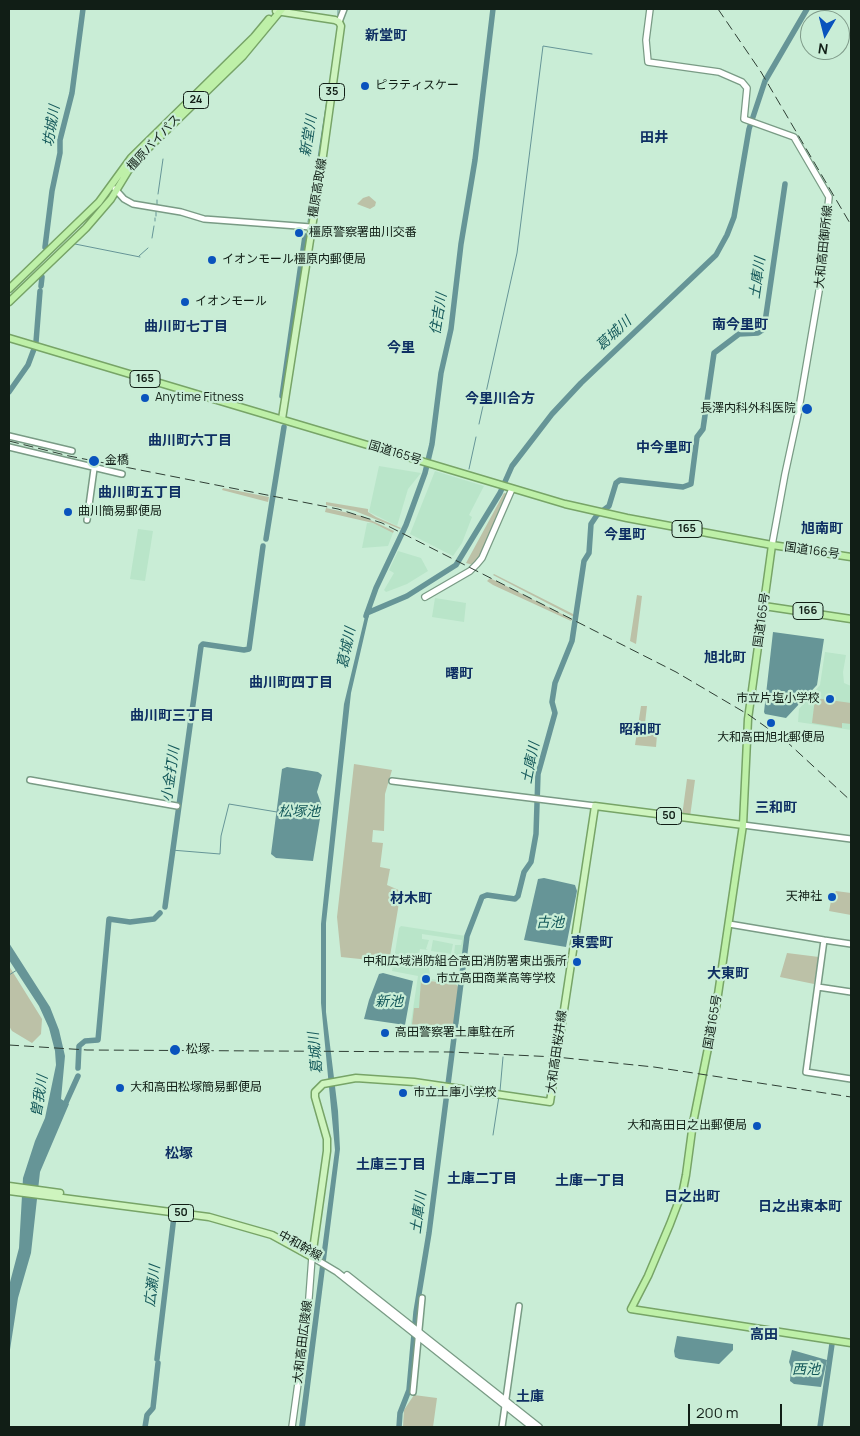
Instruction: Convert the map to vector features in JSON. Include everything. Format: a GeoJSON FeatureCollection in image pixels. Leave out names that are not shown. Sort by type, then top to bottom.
{"type":"FeatureCollection","features":[{"type":"Feature","properties":{"kind":"highway","name":"橿原バイパス"},"geometry":{"type":"LineString","coordinates":[[9,302],[86,228],[114,188],[131,158],[279,10]]}},
{"type":"Feature","properties":{"kind":"highway","name":"橿原バイパス"},"geometry":{"type":"LineString","coordinates":[[10,288],[114,188]]}},
{"type":"Feature","properties":{"kind":"highway"},"geometry":{"type":"LineString","coordinates":[[10,288],[18,293]]}},
{"type":"Feature","properties":{"kind":"highway","name":"国道165号"},"geometry":{"type":"LineString","coordinates":[[9,338],[510,488],[600,513],[772,545],[748,719],[743,825],[716,1008],[693,1123],[683,1190],[648,1276],[631,1309],[851,1343]]}},
{"type":"Feature","properties":{"kind":"highway","name":"国道166号"},"geometry":{"type":"LineString","coordinates":[[772,545],[851,557]]}},
{"type":"Feature","properties":{"kind":"highway","name":"166"},"geometry":{"type":"LineString","coordinates":[[764,606],[851,620]]}},
{"type":"Feature","properties":{"kind":"main road","name":"大和高田御所線"},"geometry":{"type":"LineString","coordinates":[[650,9],[646,40],[648,62],[719,72],[742,82],[747,88],[744,119],[758,126],[794,138],[823,184],[829,204],[820,284],[801,401],[772,545]]}},
{"type":"Feature","properties":{"kind":"main road"},"geometry":{"type":"LineString","coordinates":[[279,10],[340,22]]}},
{"type":"Feature","properties":{"kind":"main road","name":"橿原高取線"},"geometry":{"type":"LineString","coordinates":[[282,419],[340,22]]}},
{"type":"Feature","properties":{"kind":"main road"},"geometry":{"type":"LineString","coordinates":[[425,597],[470,571],[482,558],[510,488]]}},
{"type":"Feature","properties":{"kind":"main road","name":"50"},"geometry":{"type":"LineString","coordinates":[[595,806],[743,825]]}},
{"type":"Feature","properties":{"kind":"main road","name":"大和高田桜井線"},"geometry":{"type":"LineString","coordinates":[[316,1256],[327,1151],[327,1139],[315,1097],[319,1087],[326,1084],[364,1078],[448,1087],[550,1102],[595,806]]}},
{"type":"Feature","properties":{"kind":"main road","name":"中和幹線"},"geometry":{"type":"LineString","coordinates":[[9,1188],[228,1217],[273,1231],[331,1266],[532,1427]]}},
{"type":"Feature","properties":{"kind":"main road","name":"大和高田広陵線"},"geometry":{"type":"LineString","coordinates":[[292,1427],[316,1256]]}},
{"type":"Feature","properties":{"kind":"main road","name":"中和幹線"},"geometry":{"type":"LineString","coordinates":[[505,1404],[539,1427]]}},
{"type":"Feature","properties":{"kind":"street"},"geometry":{"type":"LineString","coordinates":[[340,22],[344,9]]}},
{"type":"Feature","properties":{"kind":"street"},"geometry":{"type":"LineString","coordinates":[[114,188],[124,200],[133,204],[204,219],[311,227]]}},
{"type":"Feature","properties":{"kind":"street"},"geometry":{"type":"LineString","coordinates":[[9,436],[72,451]]}},
{"type":"Feature","properties":{"kind":"street"},"geometry":{"type":"LineString","coordinates":[[9,447],[94,469],[122,474]]}},
{"type":"Feature","properties":{"kind":"street"},"geometry":{"type":"LineString","coordinates":[[86,520],[94,469]]}},
{"type":"Feature","properties":{"kind":"street"},"geometry":{"type":"LineString","coordinates":[[30,780],[177,806]]}},
{"type":"Feature","properties":{"kind":"street"},"geometry":{"type":"LineString","coordinates":[[392,780],[595,806]]}},
{"type":"Feature","properties":{"kind":"street"},"geometry":{"type":"LineString","coordinates":[[743,825],[851,839]]}},
{"type":"Feature","properties":{"kind":"street"},"geometry":{"type":"LineString","coordinates":[[729,924],[851,944]]}},
{"type":"Feature","properties":{"kind":"street"},"geometry":{"type":"LineString","coordinates":[[824,940],[806,1072],[851,1079]]}},
{"type":"Feature","properties":{"kind":"street"},"geometry":{"type":"LineString","coordinates":[[818,987],[851,992]]}},
{"type":"Feature","properties":{"kind":"street"},"geometry":{"type":"LineString","coordinates":[[412,1392],[415,1332],[422,1298]]}},
{"type":"Feature","properties":{"kind":"street"},"geometry":{"type":"LineString","coordinates":[[502,1427],[519,1306]]}},
{"type":"Feature","properties":{"kind":"shaded area"},"geometry":{"type":"Polygon","coordinates":[[[369,196],[376,202],[375,206],[370,209],[357,204],[363,198],[369,196]]]}},
{"type":"Feature","properties":{"kind":"shaded area"},"geometry":{"type":"Polygon","coordinates":[[[379,466],[421,473],[408,489],[397,526],[369,512],[379,466]]]}},
{"type":"Feature","properties":{"kind":"shaded area"},"geometry":{"type":"Polygon","coordinates":[[[435,471],[484,486],[469,515],[472,517],[462,543],[453,556],[410,534],[435,471]]]}},
{"type":"Feature","properties":{"kind":"shaded area"},"geometry":{"type":"Polygon","coordinates":[[[223,488],[269,497],[268,502],[222,490],[223,488]]]}},
{"type":"Feature","properties":{"kind":"shaded area"},"geometry":{"type":"Polygon","coordinates":[[[504,493],[508,494],[480,557],[473,565],[466,563],[504,493]]]}},
{"type":"Feature","properties":{"kind":"shaded area"},"geometry":{"type":"Polygon","coordinates":[[[326,502],[368,509],[368,512],[376,517],[401,528],[355,511],[326,505],[326,502]]]}},
{"type":"Feature","properties":{"kind":"shaded area"},"geometry":{"type":"Polygon","coordinates":[[[326,508],[362,516],[394,531],[393,533],[373,523],[325,512],[326,508]]]}},
{"type":"Feature","properties":{"kind":"shaded area"},"geometry":{"type":"Polygon","coordinates":[[[367,523],[373,523],[393,533],[388,546],[362,548],[367,523]]]}},
{"type":"Feature","properties":{"kind":"shaded area"},"geometry":{"type":"Polygon","coordinates":[[[138,529],[153,531],[145,581],[130,579],[138,529]]]}},
{"type":"Feature","properties":{"kind":"shaded area"},"geometry":{"type":"Polygon","coordinates":[[[398,551],[421,558],[428,571],[407,584],[386,592],[384,590],[394,573],[389,570],[398,551]]]}},
{"type":"Feature","properties":{"kind":"shaded area"},"geometry":{"type":"Polygon","coordinates":[[[493,575],[575,615],[574,617],[493,575]]]}},
{"type":"Feature","properties":{"kind":"shaded area"},"geometry":{"type":"Polygon","coordinates":[[[490,578],[572,619],[571,621],[493,585],[487,581],[490,578]]]}},
{"type":"Feature","properties":{"kind":"shaded area"},"geometry":{"type":"Polygon","coordinates":[[[637,595],[642,596],[636,644],[630,641],[637,595]]]}},
{"type":"Feature","properties":{"kind":"shaded area"},"geometry":{"type":"Polygon","coordinates":[[[435,598],[466,603],[464,622],[432,617],[435,598]]]}},
{"type":"Feature","properties":{"kind":"shaded area","name":"市立片塩小学校"},"geometry":{"type":"Polygon","coordinates":[[[825,652],[846,655],[843,672],[844,683],[851,686],[851,730],[798,722],[799,709],[820,685],[825,652]]]}},
{"type":"Feature","properties":{"kind":"shaded area"},"geometry":{"type":"Polygon","coordinates":[[[815,698],[851,703],[851,724],[842,723],[842,728],[812,723],[815,698]]]}},
{"type":"Feature","properties":{"kind":"shaded area"},"geometry":{"type":"Polygon","coordinates":[[[641,706],[647,706],[644,732],[657,735],[656,747],[635,745],[641,706]]]}},
{"type":"Feature","properties":{"kind":"shaded area"},"geometry":{"type":"Polygon","coordinates":[[[354,764],[392,770],[385,794],[384,831],[373,830],[372,842],[383,843],[380,867],[390,869],[387,885],[401,891],[389,962],[341,957],[337,917],[354,764]]]}},
{"type":"Feature","properties":{"kind":"shaded area"},"geometry":{"type":"Polygon","coordinates":[[[687,779],[695,780],[690,817],[682,816],[687,779]]]}},
{"type":"Feature","properties":{"kind":"shaded area"},"geometry":{"type":"Polygon","coordinates":[[[836,891],[851,893],[851,915],[829,911],[832,896],[836,891]]]}},
{"type":"Feature","properties":{"kind":"shaded area","name":"市立高田商業高等学校"},"geometry":{"type":"Polygon","coordinates":[[[401,926],[466,936],[453,1033],[410,1029],[418,976],[392,971],[399,928],[401,926]],[[422,934],[422,939],[429,940],[426,949],[428,950],[420,949],[419,955],[430,956],[432,960],[437,961],[438,958],[451,960],[450,963],[433,962],[429,969],[431,979],[454,982],[458,978],[459,969],[452,964],[453,960],[459,961],[459,956],[454,955],[455,945],[461,945],[462,940],[422,934]],[[427,980],[420,991],[422,992],[419,1008],[453,1030],[459,988],[456,984],[427,980]]]}},
{"type":"Feature","properties":{"kind":"shaded area","name":"市立高田商業高等学校"},"geometry":{"type":"Polygon","coordinates":[[[433,940],[453,944],[451,954],[431,951],[433,940]]]}},
{"type":"Feature","properties":{"kind":"shaded area"},"geometry":{"type":"Polygon","coordinates":[[[787,953],[819,957],[814,984],[780,977],[787,953]]]}},
{"type":"Feature","properties":{"kind":"shaded area"},"geometry":{"type":"Polygon","coordinates":[[[9,966],[42,1019],[41,1034],[32,1043],[12,1031],[9,1026],[9,966]]]}},
{"type":"Feature","properties":{"kind":"shaded area"},"geometry":{"type":"Polygon","coordinates":[[[421,980],[456,984],[459,988],[453,1031],[412,1025],[414,1008],[419,1008],[421,980]]]}},
{"type":"Feature","properties":{"kind":"shaded area"},"geometry":{"type":"Polygon","coordinates":[[[414,1395],[437,1398],[433,1427],[403,1427],[404,1410],[414,1395]]]}},
{"type":"Feature","properties":{"kind":"water"},"geometry":{"type":"Polygon","coordinates":[[[367,608],[370,609],[369,615],[351,693],[326,923],[326,1012],[338,1111],[340,1149],[305,1427],[299,1427],[335,1150],[321,1003],[321,924],[344,704],[367,608]]]}},
{"type":"Feature","properties":{"kind":"water"},"geometry":{"type":"Polygon","coordinates":[[[773,632],[824,639],[817,685],[786,718],[765,714],[764,712],[773,632]]]}},
{"type":"Feature","properties":{"kind":"water","name":"松塚池"},"geometry":{"type":"Polygon","coordinates":[[[287,767],[318,772],[322,775],[317,792],[322,806],[313,861],[276,858],[271,854],[282,769],[287,767]]]}},
{"type":"Feature","properties":{"kind":"water","name":"古池"},"geometry":{"type":"Polygon","coordinates":[[[544,878],[575,885],[577,891],[566,947],[524,940],[538,879],[544,878]]]}},
{"type":"Feature","properties":{"kind":"water"},"geometry":{"type":"Polygon","coordinates":[[[9,943],[50,1007],[59,1030],[65,1056],[61,1099],[69,1104],[40,1172],[31,1253],[18,1298],[9,1356],[9,1286],[19,1248],[23,1178],[45,1118],[56,1065],[55,1051],[49,1028],[39,1006],[9,960],[9,943]]]}},
{"type":"Feature","properties":{"kind":"water","name":"新池"},"geometry":{"type":"Polygon","coordinates":[[[383,973],[413,981],[405,1025],[364,1019],[379,974],[383,973]]]}},
{"type":"Feature","properties":{"kind":"water"},"geometry":{"type":"Polygon","coordinates":[[[677,1336],[733,1344],[733,1350],[719,1364],[679,1359],[675,1357],[674,1351],[677,1336]]]}},
{"type":"Feature","properties":{"kind":"water","name":"西池"},"geometry":{"type":"Polygon","coordinates":[[[792,1350],[827,1360],[821,1387],[794,1384],[790,1381],[791,1367],[789,1362],[792,1350]]]}},
{"type":"Feature","properties":{"kind":"waterway","name":"坊城川"},"geometry":{"type":"LineString","coordinates":[[45,247],[52,191],[60,153],[60,140],[72,93],[83,9]]}},
{"type":"Feature","properties":{"kind":"waterway","name":"新堂川"},"geometry":{"type":"LineString","coordinates":[[338,9],[338,15]]}},
{"type":"Feature","properties":{"kind":"waterway","name":"住吉川"},"geometry":{"type":"LineString","coordinates":[[366,616],[376,588],[406,525],[425,473],[432,444],[441,373],[451,329],[461,244],[475,160],[493,9]]}},
{"type":"Feature","properties":{"kind":"waterway","name":"葛城川"},"geometry":{"type":"LineString","coordinates":[[367,613],[407,596],[456,565],[500,493],[512,466],[552,414],[581,383],[716,255],[734,217],[749,129],[765,81],[807,9]]}},
{"type":"Feature","properties":{"kind":"waterway"},"geometry":{"type":"LineString","coordinates":[[479,424],[517,253],[543,46],[592,54]]}},
{"type":"Feature","properties":{"kind":"waterway","name":"新堂川"},"geometry":{"type":"LineString","coordinates":[[308,222],[329,87]]}},
{"type":"Feature","properties":{"kind":"waterway"},"geometry":{"type":"LineString","coordinates":[[158,194],[163,159]]}},
{"type":"Feature","properties":{"kind":"waterway","name":"土庫川"},"geometry":{"type":"LineString","coordinates":[[399,1427],[400,1413],[409,1390],[416,1312],[429,1233],[467,936],[482,897],[487,895],[515,899],[518,896],[524,872],[531,862],[536,834],[538,774],[555,713],[552,702],[555,683],[572,641],[584,561],[589,553],[591,524],[597,515],[609,506],[616,483],[620,480],[683,487],[691,484],[697,437],[703,429],[714,353],[739,334],[758,333],[764,329],[785,184]]}},
{"type":"Feature","properties":{"kind":"waterway"},"geometry":{"type":"LineString","coordinates":[[157,200],[157,205]]}},
{"type":"Feature","properties":{"kind":"waterway"},"geometry":{"type":"LineString","coordinates":[[152,238],[154,226]]}},
{"type":"Feature","properties":{"kind":"waterway","name":"新堂川"},"geometry":{"type":"LineString","coordinates":[[282,396],[305,236]]}},
{"type":"Feature","properties":{"kind":"waterway"},"geometry":{"type":"LineString","coordinates":[[75,244],[140,257]]}},
{"type":"Feature","properties":{"kind":"waterway"},"geometry":{"type":"LineString","coordinates":[[139,256],[148,248]]}},
{"type":"Feature","properties":{"kind":"waterway","name":"坊城川"},"geometry":{"type":"LineString","coordinates":[[41,286],[42,277]]}},
{"type":"Feature","properties":{"kind":"waterway","name":"坊城川"},"geometry":{"type":"LineString","coordinates":[[36,342],[40,291]]}},
{"type":"Feature","properties":{"kind":"waterway","name":"坊城川"},"geometry":{"type":"LineString","coordinates":[[9,392],[28,365],[34,349]]}},
{"type":"Feature","properties":{"kind":"waterway","name":"小金打川"},"geometry":{"type":"LineString","coordinates":[[266,539],[284,427]]}},
{"type":"Feature","properties":{"kind":"waterway"},"geometry":{"type":"LineString","coordinates":[[469,469],[476,437]]}},
{"type":"Feature","properties":{"kind":"waterway","name":"小金打川"},"geometry":{"type":"LineString","coordinates":[[165,907],[201,646],[203,644],[244,650],[249,649],[263,546]]}},
{"type":"Feature","properties":{"kind":"waterway"},"geometry":{"type":"LineString","coordinates":[[171,850],[220,854],[221,836],[229,804],[277,812]]}},
{"type":"Feature","properties":{"kind":"waterway","name":"小金打川"},"geometry":{"type":"LineString","coordinates":[[78,1068],[79,1046],[85,1041],[98,1040],[109,919],[130,922],[154,919],[160,913]]}},
{"type":"Feature","properties":{"kind":"waterway"},"geometry":{"type":"LineString","coordinates":[[9,975],[17,970]]}},
{"type":"Feature","properties":{"kind":"waterway"},"geometry":{"type":"LineString","coordinates":[[500,1091],[503,1057]]}},
{"type":"Feature","properties":{"kind":"waterway","name":"小金打川"},"geometry":{"type":"LineString","coordinates":[[63,1109],[78,1076]]}},
{"type":"Feature","properties":{"kind":"waterway"},"geometry":{"type":"LineString","coordinates":[[493,1135],[499,1096]]}},
{"type":"Feature","properties":{"kind":"waterway","name":"広瀬川"},"geometry":{"type":"LineString","coordinates":[[157,1359],[174,1216]]}},
{"type":"Feature","properties":{"kind":"waterway"},"geometry":{"type":"LineString","coordinates":[[820,1427],[832,1344]]}},
{"type":"Feature","properties":{"kind":"waterway","name":"広瀬川"},"geometry":{"type":"LineString","coordinates":[[145,1427],[147,1415],[153,1408],[158,1363]]}},
{"type":"Feature","properties":{"kind":"railway"},"geometry":{"type":"LineString","coordinates":[[718,9],[761,72],[851,225]]}},
{"type":"Feature","properties":{"kind":"railway"},"geometry":{"type":"LineString","coordinates":[[9,441],[69,456],[338,509],[382,523],[676,672],[749,715],[787,742],[851,801]]}},
{"type":"Feature","properties":{"kind":"railway"},"geometry":{"type":"LineString","coordinates":[[9,1045],[87,1050],[451,1052],[556,1057],[654,1067],[851,1097]]}},
{"type":"Feature","properties":{"kind":"place","name":"ピラティスケー"},"geometry":{"type":"Point","coordinates":[365,86]}},
{"type":"Feature","properties":{"kind":"place","name":"橿原警察署曲川交番"},"geometry":{"type":"Point","coordinates":[299,233]}},
{"type":"Feature","properties":{"kind":"place","name":"イオンモール橿原内郵便局"},"geometry":{"type":"Point","coordinates":[212,260]}},
{"type":"Feature","properties":{"kind":"place","name":"イオンモール"},"geometry":{"type":"Point","coordinates":[185,302]}},
{"type":"Feature","properties":{"kind":"place","name":"Anytime Fitness"},"geometry":{"type":"Point","coordinates":[145,398]}},
{"type":"Feature","properties":{"kind":"place","name":"長澤内科外科医院"},"geometry":{"type":"Point","coordinates":[807,409]}},
{"type":"Feature","properties":{"kind":"place","name":"金橋"},"geometry":{"type":"Point","coordinates":[94,461]}},
{"type":"Feature","properties":{"kind":"place","name":"曲川簡易郵便局"},"geometry":{"type":"Point","coordinates":[68,512]}},
{"type":"Feature","properties":{"kind":"place","name":"市立片塩小学校"},"geometry":{"type":"Point","coordinates":[830,699]}},
{"type":"Feature","properties":{"kind":"place","name":"大和高田旭北郵便局"},"geometry":{"type":"Point","coordinates":[771,723]}},
{"type":"Feature","properties":{"kind":"place","name":"天神社"},"geometry":{"type":"Point","coordinates":[832,897]}},
{"type":"Feature","properties":{"kind":"place","name":"中和広域消防組合高田消防署東出張所"},"geometry":{"type":"Point","coordinates":[577,962]}},
{"type":"Feature","properties":{"kind":"place","name":"市立高田商業高等学校"},"geometry":{"type":"Point","coordinates":[426,979]}},
{"type":"Feature","properties":{"kind":"place","name":"高田警察署土庫駐在所"},"geometry":{"type":"Point","coordinates":[385,1033]}},
{"type":"Feature","properties":{"kind":"place","name":"松塚"},"geometry":{"type":"Point","coordinates":[175,1050]}},
{"type":"Feature","properties":{"kind":"place","name":"大和高田松塚簡易郵便局"},"geometry":{"type":"Point","coordinates":[120,1088]}},
{"type":"Feature","properties":{"kind":"place","name":"市立土庫小学校"},"geometry":{"type":"Point","coordinates":[403,1093]}},
{"type":"Feature","properties":{"kind":"place","name":"大和高田日之出郵便局"},"geometry":{"type":"Point","coordinates":[757,1126]}},
{"type":"Feature","properties":{"kind":"district","name":"新堂町"},"geometry":{"type":"Point","coordinates":[386,36]}},
{"type":"Feature","properties":{"kind":"district","name":"田井"},"geometry":{"type":"Point","coordinates":[654,138]}},
{"type":"Feature","properties":{"kind":"district","name":"南今里町"},"geometry":{"type":"Point","coordinates":[740,325]}},
{"type":"Feature","properties":{"kind":"district","name":"曲川町七丁目"},"geometry":{"type":"Point","coordinates":[186,327]}},
{"type":"Feature","properties":{"kind":"district","name":"今里"},"geometry":{"type":"Point","coordinates":[401,348]}},
{"type":"Feature","properties":{"kind":"district","name":"今里川合方"},"geometry":{"type":"Point","coordinates":[500,399]}},
{"type":"Feature","properties":{"kind":"district","name":"曲川町六丁目"},"geometry":{"type":"Point","coordinates":[190,441]}},
{"type":"Feature","properties":{"kind":"district","name":"中今里町"},"geometry":{"type":"Point","coordinates":[664,448]}},
{"type":"Feature","properties":{"kind":"district","name":"曲川町五丁目"},"geometry":{"type":"Point","coordinates":[140,493]}},
{"type":"Feature","properties":{"kind":"district","name":"旭南町"},"geometry":{"type":"Point","coordinates":[822,529]}},
{"type":"Feature","properties":{"kind":"district","name":"今里町"},"geometry":{"type":"Point","coordinates":[625,535]}},
{"type":"Feature","properties":{"kind":"district","name":"旭北町"},"geometry":{"type":"Point","coordinates":[725,658]}},
{"type":"Feature","properties":{"kind":"district","name":"曙町"},"geometry":{"type":"Point","coordinates":[459,674]}},
{"type":"Feature","properties":{"kind":"district","name":"曲川町四丁目"},"geometry":{"type":"Point","coordinates":[291,683]}},
{"type":"Feature","properties":{"kind":"district","name":"曲川町三丁目"},"geometry":{"type":"Point","coordinates":[172,716]}},
{"type":"Feature","properties":{"kind":"district","name":"昭和町"},"geometry":{"type":"Point","coordinates":[640,730]}},
{"type":"Feature","properties":{"kind":"district","name":"三和町"},"geometry":{"type":"Point","coordinates":[776,808]}},
{"type":"Feature","properties":{"kind":"district","name":"材木町"},"geometry":{"type":"Point","coordinates":[411,899]}},
{"type":"Feature","properties":{"kind":"district","name":"東雲町"},"geometry":{"type":"Point","coordinates":[592,943]}},
{"type":"Feature","properties":{"kind":"district","name":"大東町"},"geometry":{"type":"Point","coordinates":[728,974]}},
{"type":"Feature","properties":{"kind":"district","name":"松塚"},"geometry":{"type":"Point","coordinates":[179,1154]}},
{"type":"Feature","properties":{"kind":"district","name":"土庫三丁目"},"geometry":{"type":"Point","coordinates":[391,1165]}},
{"type":"Feature","properties":{"kind":"district","name":"土庫二丁目"},"geometry":{"type":"Point","coordinates":[482,1179]}},
{"type":"Feature","properties":{"kind":"district","name":"土庫一丁目"},"geometry":{"type":"Point","coordinates":[590,1181]}},
{"type":"Feature","properties":{"kind":"district","name":"日之出町"},"geometry":{"type":"Point","coordinates":[692,1197]}},
{"type":"Feature","properties":{"kind":"district","name":"日之出東本町"},"geometry":{"type":"Point","coordinates":[800,1207]}},
{"type":"Feature","properties":{"kind":"district","name":"高田"},"geometry":{"type":"Point","coordinates":[764,1335]}},
{"type":"Feature","properties":{"kind":"district","name":"土庫"},"geometry":{"type":"Point","coordinates":[530,1397]}},
{"type":"Feature","properties":{"kind":"water label","name":"曽我川"},"geometry":{"type":"Point","coordinates":[40,1096]}}]}
